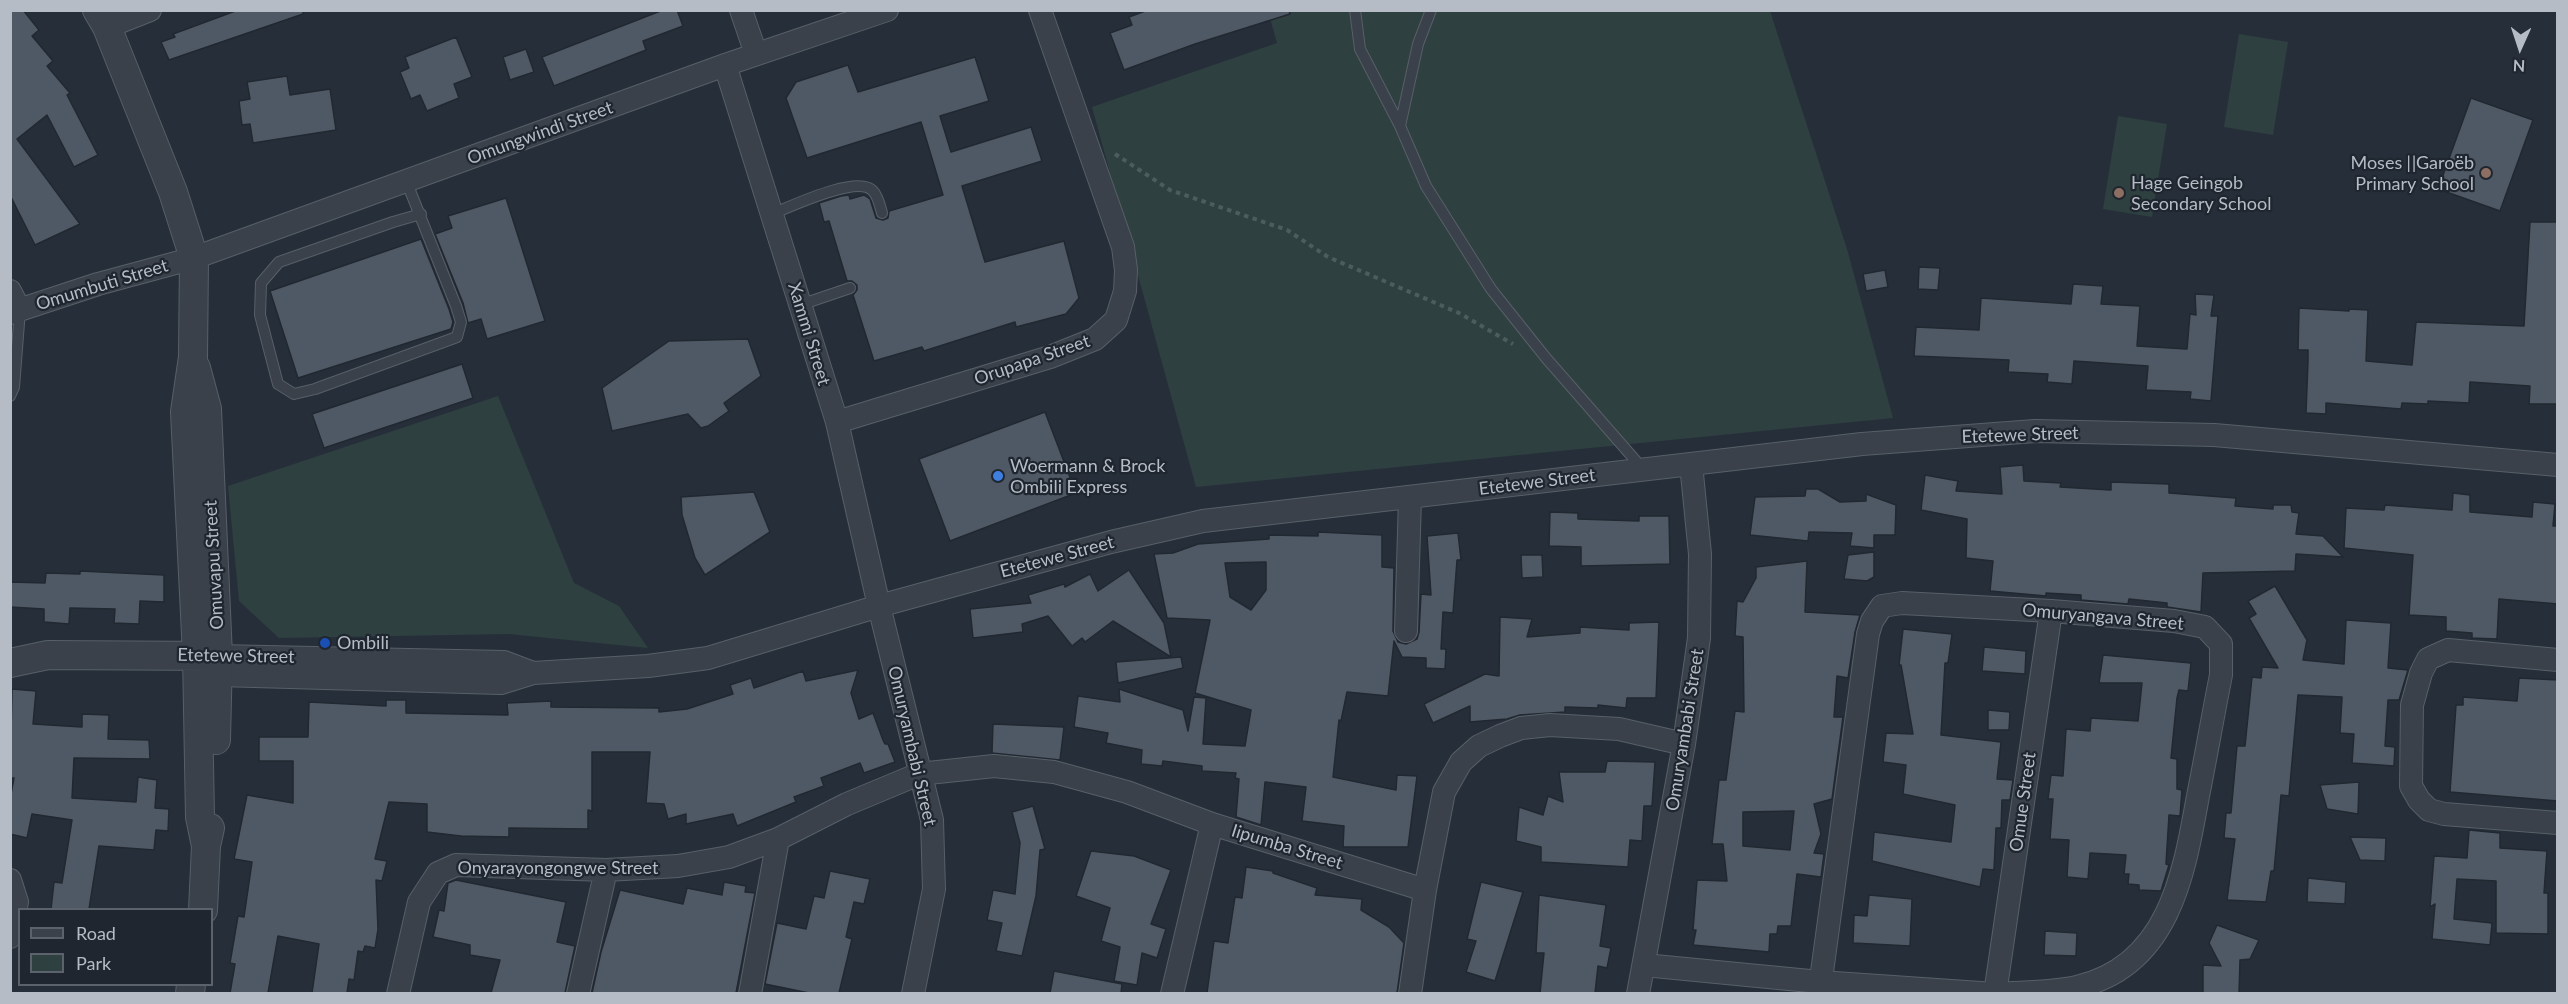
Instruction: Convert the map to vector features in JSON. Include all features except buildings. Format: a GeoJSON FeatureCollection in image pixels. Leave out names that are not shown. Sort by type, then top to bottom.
{"type":"FeatureCollection","features":[{"type":"Feature","properties":{"kind":"street"},"geometry":{"type":"LineString","coordinates":[[102,19],[150,10]]}},
{"type":"Feature","properties":{"kind":"street"},"geometry":{"type":"LineString","coordinates":[[741,10],[756,54]]}},
{"type":"Feature","properties":{"kind":"street","name":"Omungwindi Street"},"geometry":{"type":"LineString","coordinates":[[194,258],[407,183],[725,65],[887,10]]}},
{"type":"Feature","properties":{"kind":"street","name":"Orupapa Street"},"geometry":{"type":"LineString","coordinates":[[837,422],[1050,357],[1095,339],[1116,320],[1125,291],[1126,270],[1123,247],[1040,10]]}},
{"type":"Feature","properties":{"kind":"street","name":"Omuvapu Street"},"geometry":{"type":"LineString","coordinates":[[102,19],[173,192],[194,258],[193,357],[185,412],[208,665],[200,817],[206,846],[203,908]]}},
{"type":"Feature","properties":{"kind":"street","name":"Xammi Street"},"geometry":{"type":"LineString","coordinates":[[725,65],[837,422],[879,606]]}},
{"type":"Feature","properties":{"kind":"street","name":"Omumbuti Street"},"geometry":{"type":"LineString","coordinates":[[14,305],[194,258]]}},
{"type":"Feature","properties":{"kind":"street","name":"Etetewe Street"},"geometry":{"type":"LineString","coordinates":[[10,663],[48,655],[208,665],[504,662],[533,673],[648,666],[708,658],[879,606],[1111,542],[1203,521],[1862,444],[2035,431],[2214,435],[2558,465]]}},
{"type":"Feature","properties":{"kind":"street","name":"Omuryambabi Street"},"geometry":{"type":"LineString","coordinates":[[1638,993],[1684,744],[1699,638],[1700,554],[1691,464]]}},
{"type":"Feature","properties":{"kind":"street"},"geometry":{"type":"LineString","coordinates":[[1406,631],[1410,498]]}},
{"type":"Feature","properties":{"kind":"street","name":"Omuryangava Street"},"geometry":{"type":"LineString","coordinates":[[1644,965],[1820,988],[1995,993],[2054,991],[2078,987],[2102,978],[2131,962],[2160,928],[2185,869],[2221,675],[2221,644],[2205,627],[2174,621],[2051,611],[1902,603],[1882,606],[1872,621],[1863,661],[1820,988]]}},
{"type":"Feature","properties":{"kind":"street","name":"Omuryambabi Street"},"geometry":{"type":"LineString","coordinates":[[879,606],[932,820],[934,888],[913,993]]}},
{"type":"Feature","properties":{"kind":"street","name":"Omue Street"},"geometry":{"type":"LineString","coordinates":[[1995,993],[2051,611]]}},
{"type":"Feature","properties":{"kind":"street"},"geometry":{"type":"LineString","coordinates":[[2558,660],[2448,650],[2428,659],[2421,673],[2412,705],[2411,786],[2419,800],[2429,810],[2444,814],[2558,823]]}},
{"type":"Feature","properties":{"kind":"street"},"geometry":{"type":"LineString","coordinates":[[1410,993],[1425,890],[1444,792],[1461,762],[1479,746],[1521,728],[1550,725],[1619,729],[1684,744]]}},
{"type":"Feature","properties":{"kind":"street","name":"Onyarayongongwe Street"},"geometry":{"type":"LineString","coordinates":[[398,993],[419,902],[438,873],[456,865],[606,870],[678,866],[729,857],[778,839],[847,804],[919,774],[994,766],[1054,772],[1127,792],[1212,824]]}},
{"type":"Feature","properties":{"kind":"street","name":"Iipumba Street"},"geometry":{"type":"LineString","coordinates":[[1172,993],[1212,824],[1425,890]]}},
{"type":"Feature","properties":{"kind":"street"},"geometry":{"type":"LineString","coordinates":[[750,993],[778,839]]}},
{"type":"Feature","properties":{"kind":"street"},"geometry":{"type":"LineString","coordinates":[[578,993],[606,870]]}},
{"type":"Feature","properties":{"kind":"street"},"geometry":{"type":"LineString","coordinates":[[10,880],[17,902],[10,937]]}},
{"type":"Feature","properties":{"kind":"lane"},"geometry":{"type":"LineString","coordinates":[[1355,10],[1360,49],[1400,126],[1426,186],[1491,289],[1546,358],[1643,469]]}},
{"type":"Feature","properties":{"kind":"lane"},"geometry":{"type":"LineString","coordinates":[[1400,126],[1418,44],[1431,10]]}},
{"type":"Feature","properties":{"kind":"lane"},"geometry":{"type":"LineString","coordinates":[[407,183],[421,214],[461,321],[457,337],[315,389],[294,394],[278,384],[260,315],[261,284],[279,262],[421,214]]}},
{"type":"Feature","properties":{"kind":"lane"},"geometry":{"type":"LineString","coordinates":[[772,214],[853,185],[864,185],[874,191],[882,213]]}},
{"type":"Feature","properties":{"kind":"lane"},"geometry":{"type":"LineString","coordinates":[[800,305],[850,288]]}},
{"type":"Feature","properties":{"kind":"lane"},"geometry":{"type":"LineString","coordinates":[[10,396],[14,387],[14,305]]}},
{"type":"Feature","properties":{"kind":"path"},"geometry":{"type":"LineString","coordinates":[[1084,136],[1170,190],[1287,230],[1328,257],[1459,313],[1526,352],[1546,358]]}},
{"type":"Feature","properties":{"kind":"green space"},"geometry":{"type":"Polygon","coordinates":[[[1268,11],[1770,11],[1847,249],[1893,418],[1196,487],[1092,107],[1277,43],[1268,11]]]}},
{"type":"Feature","properties":{"kind":"green space"},"geometry":{"type":"Polygon","coordinates":[[[2239,34],[2288,42],[2273,135],[2224,127],[2239,34]]]}},
{"type":"Feature","properties":{"kind":"green space"},"geometry":{"type":"Polygon","coordinates":[[[2118,116],[2167,124],[2152,217],[2103,209],[2118,116]]]}},
{"type":"Feature","properties":{"kind":"green space"},"geometry":{"type":"Polygon","coordinates":[[[498,396],[574,583],[619,606],[648,648],[509,634],[279,638],[239,601],[228,486],[498,396]]]}},
{"type":"Feature","properties":{"kind":"place","name":"Moses ǁGaroëb Primary School"},"geometry":{"type":"Point","coordinates":[2486,173]}},
{"type":"Feature","properties":{"kind":"place","name":"Hage Geingob Secondary School"},"geometry":{"type":"Point","coordinates":[2119,193]}},
{"type":"Feature","properties":{"kind":"place","name":"Woermann & Brock Ombili Express"},"geometry":{"type":"Point","coordinates":[998,476]}},
{"type":"Feature","properties":{"kind":"place","name":"Ombili"},"geometry":{"type":"Point","coordinates":[325,643]}}]}
